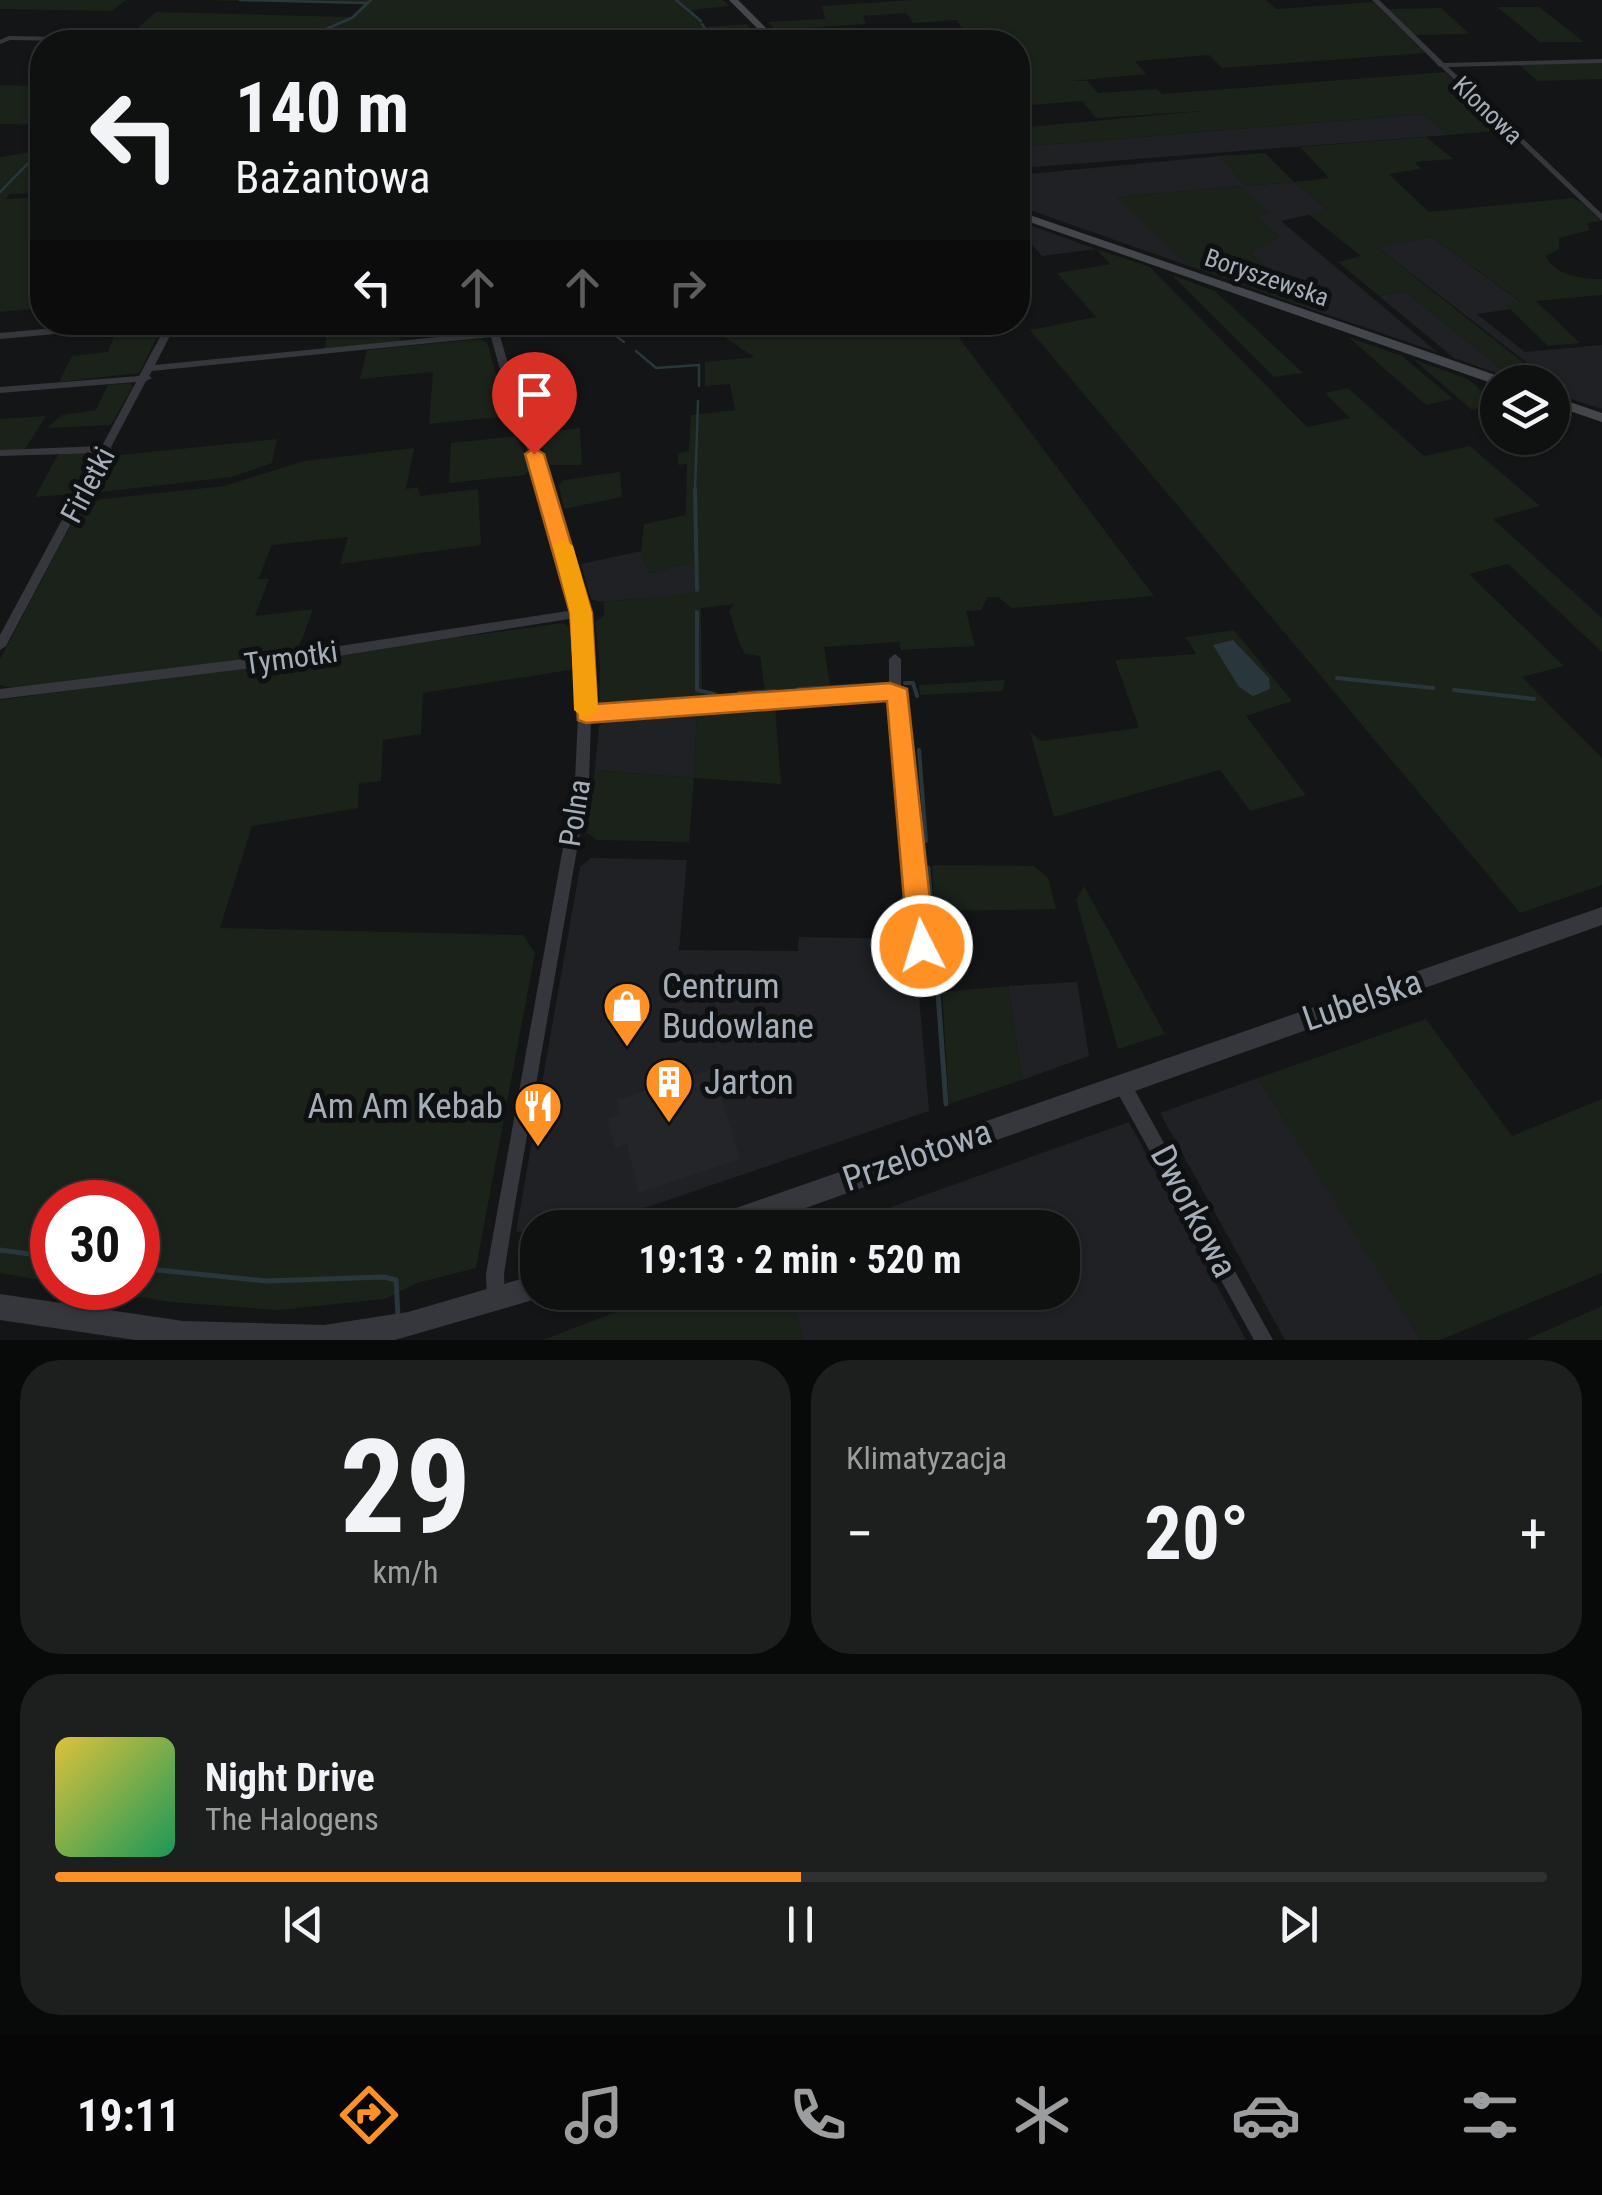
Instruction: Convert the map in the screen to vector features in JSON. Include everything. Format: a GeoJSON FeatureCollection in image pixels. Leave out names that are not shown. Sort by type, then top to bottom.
{"type":"FeatureCollection","features":[{"type":"Feature","properties":{"kind":"main road"},"geometry":{"type":"LineString","coordinates":[[733,0],[764,30]]}},
{"type":"Feature","properties":{"kind":"main road","name":"Boryszewska"},"geometry":{"type":"LineString","coordinates":[[1030,218],[1480,374]]}},
{"type":"Feature","properties":{"kind":"main road"},"geometry":{"type":"LineString","coordinates":[[1570,406],[1602,418]]}},
{"type":"Feature","properties":{"kind":"street","name":"Klonowa"},"geometry":{"type":"LineString","coordinates":[[1374,0],[1602,219]]}},
{"type":"Feature","properties":{"kind":"street"},"geometry":{"type":"LineString","coordinates":[[0,42],[30,38]]}},
{"type":"Feature","properties":{"kind":"street"},"geometry":{"type":"LineString","coordinates":[[1440,65],[1602,60]]}},
{"type":"Feature","properties":{"kind":"street"},"geometry":{"type":"LineString","coordinates":[[0,336],[30,333]]}},
{"type":"Feature","properties":{"kind":"street","name":"Firletki"},"geometry":{"type":"LineString","coordinates":[[0,646],[167,335]]}},
{"type":"Feature","properties":{"kind":"street","name":"Polna"},"geometry":{"type":"LineString","coordinates":[[0,390],[439,335]]}},
{"type":"Feature","properties":{"kind":"street","name":"Polna"},"geometry":{"type":"LineString","coordinates":[[494,335],[517,412],[543,475],[581,613],[586,714],[582,781],[499,1247],[496,1298]]}},
{"type":"Feature","properties":{"kind":"street"},"geometry":{"type":"LineString","coordinates":[[0,453],[106,449]]}},
{"type":"Feature","properties":{"kind":"street","name":"Tymotki"},"geometry":{"type":"LineString","coordinates":[[0,694],[301,657],[581,613]]}},
{"type":"Feature","properties":{"kind":"street"},"geometry":{"type":"LineString","coordinates":[[894,658],[922,946]]}},
{"type":"Feature","properties":{"kind":"street"},"geometry":{"type":"LineString","coordinates":[[586,714],[896,693]]}},
{"type":"Feature","properties":{"kind":"street","name":"Lubelska"},"geometry":{"type":"LineString","coordinates":[[1122,1084],[1602,916]]}},
{"type":"Feature","properties":{"kind":"street","name":"Przelotowa"},"geometry":{"type":"LineString","coordinates":[[763,1210],[1122,1084]]}},
{"type":"Feature","properties":{"kind":"street","name":"Dworkowa"},"geometry":{"type":"LineString","coordinates":[[1122,1084],[1264,1340]]}},
{"type":"Feature","properties":{"kind":"street"},"geometry":{"type":"LineString","coordinates":[[0,1306],[182,1334],[324,1338],[398,1326],[520,1292]]}},
{"type":"Feature","properties":{"kind":"shaded area"},"geometry":{"type":"Polygon","coordinates":[[[0,0],[126,0],[112,11],[0,9],[0,0]]]}},
{"type":"Feature","properties":{"kind":"shaded area"},"geometry":{"type":"Polygon","coordinates":[[[200,0],[723,0],[730,6],[692,10],[706,27],[747,24],[750,28],[135,30],[156,12],[351,17],[363,4],[200,0]]]}},
{"type":"Feature","properties":{"kind":"shaded area"},"geometry":{"type":"Polygon","coordinates":[[[912,0],[1266,0],[1276,9],[1373,2],[1425,53],[1222,68],[1209,55],[1135,61],[1146,74],[1072,81],[1087,81],[1098,93],[1157,89],[1162,94],[1445,72],[1505,130],[1448,135],[1422,114],[1030,146],[1030,127],[1202,111],[1096,118],[1082,101],[1030,105],[1030,30],[963,30],[957,20],[913,23],[906,13],[863,16],[866,24],[776,30],[768,22],[825,19],[822,6],[912,0]]]}},
{"type":"Feature","properties":{"kind":"shaded area"},"geometry":{"type":"Polygon","coordinates":[[[1497,7],[1539,7],[1584,42],[1540,42],[1497,7]]]}},
{"type":"Feature","properties":{"kind":"shaded area"},"geometry":{"type":"Polygon","coordinates":[[[1441,8],[1470,34],[1413,35],[1386,9],[1441,8]]]}},
{"type":"Feature","properties":{"kind":"shaded area"},"geometry":{"type":"Polygon","coordinates":[[[1602,62],[1602,79],[1538,81],[1519,65],[1602,62]]]}},
{"type":"Feature","properties":{"kind":"shaded area"},"geometry":{"type":"Polygon","coordinates":[[[0,85],[30,86],[30,125],[0,124],[0,85]]]}},
{"type":"Feature","properties":{"kind":"shaded area"},"geometry":{"type":"Polygon","coordinates":[[[1423,114],[1448,135],[1030,167],[1030,146],[1423,114]]]}},
{"type":"Feature","properties":{"kind":"shaded area"},"geometry":{"type":"Polygon","coordinates":[[[1426,137],[1453,159],[1415,162],[1421,169],[1389,174],[1429,212],[1572,198],[1580,201],[1601,221],[1587,223],[1590,230],[1559,238],[1559,249],[1546,256],[1562,272],[1602,279],[1602,295],[1536,301],[1580,343],[1548,346],[1505,304],[1520,301],[1432,237],[1378,248],[1526,365],[1497,365],[1405,291],[1379,296],[1338,262],[1361,256],[1308,214],[1328,209],[1294,182],[1329,178],[1300,147],[1426,137]]]}},
{"type":"Feature","properties":{"kind":"shaded area"},"geometry":{"type":"Polygon","coordinates":[[[30,152],[30,193],[10,194],[5,199],[30,198],[30,309],[0,312],[0,157],[30,152]]]}},
{"type":"Feature","properties":{"kind":"shaded area"},"geometry":{"type":"Polygon","coordinates":[[[1265,153],[1294,182],[1246,186],[1220,156],[1265,153]]]}},
{"type":"Feature","properties":{"kind":"shaded area"},"geometry":{"type":"Polygon","coordinates":[[[1220,156],[1246,186],[1294,182],[1329,210],[1281,221],[1437,352],[1305,307],[1306,302],[1249,252],[1279,237],[1255,215],[1268,212],[1239,186],[1117,197],[1189,266],[1030,210],[1030,174],[1220,156]]]}},
{"type":"Feature","properties":{"kind":"shaded area"},"geometry":{"type":"Polygon","coordinates":[[[1239,186],[1270,212],[1256,216],[1280,236],[1250,253],[1306,302],[1305,307],[1189,266],[1116,197],[1239,186]]]}},
{"type":"Feature","properties":{"kind":"shaded area"},"geometry":{"type":"Polygon","coordinates":[[[1030,225],[1096,249],[1042,256],[1030,242],[1030,225]]]}},
{"type":"Feature","properties":{"kind":"shaded area"},"geometry":{"type":"Polygon","coordinates":[[[1432,237],[1522,303],[1506,305],[1511,309],[1477,314],[1525,352],[1602,345],[1602,409],[1570,399],[1570,365],[1530,365],[1377,247],[1432,237]]]}},
{"type":"Feature","properties":{"kind":"shaded area"},"geometry":{"type":"Polygon","coordinates":[[[1096,249],[1150,267],[1307,427],[1350,418],[1325,393],[1348,388],[1424,456],[1470,446],[1540,506],[1493,519],[1602,618],[1602,652],[1508,564],[1469,574],[1564,666],[1522,677],[1602,758],[1602,885],[1520,913],[1030,330],[1096,317],[1057,273],[1110,264],[1096,249]]]}},
{"type":"Feature","properties":{"kind":"shaded area"},"geometry":{"type":"Polygon","coordinates":[[[1172,275],[1215,291],[1303,373],[1274,377],[1172,275]]]}},
{"type":"Feature","properties":{"kind":"shaded area"},"geometry":{"type":"Polygon","coordinates":[[[1405,291],[1497,365],[1480,367],[1454,358],[1379,296],[1405,291]]]}},
{"type":"Feature","properties":{"kind":"shaded area"},"geometry":{"type":"Polygon","coordinates":[[[114,335],[158,335],[139,373],[59,382],[72,356],[108,352],[114,335]]]}},
{"type":"Feature","properties":{"kind":"shaded area"},"geometry":{"type":"Polygon","coordinates":[[[327,335],[400,335],[400,342],[324,349],[327,335]]]}},
{"type":"Feature","properties":{"kind":"shaded area"},"geometry":{"type":"Polygon","coordinates":[[[721,335],[957,335],[1154,596],[1012,608],[998,597],[988,597],[981,610],[966,611],[975,646],[901,650],[899,642],[824,647],[830,685],[765,691],[760,656],[745,654],[738,639],[729,612],[734,604],[701,608],[702,691],[719,692],[720,700],[599,709],[595,622],[604,615],[604,602],[694,593],[695,568],[687,563],[649,573],[641,551],[644,524],[686,515],[687,464],[678,465],[678,453],[689,451],[691,415],[735,410],[730,384],[705,386],[705,362],[754,357],[721,335]]]}},
{"type":"Feature","properties":{"kind":"shaded area"},"geometry":{"type":"Polygon","coordinates":[[[1348,337],[1402,356],[1453,399],[1426,405],[1348,337]]]}},
{"type":"Feature","properties":{"kind":"shaded area"},"geometry":{"type":"Polygon","coordinates":[[[478,339],[487,342],[508,416],[429,424],[433,372],[360,379],[367,350],[478,339]]]}},
{"type":"Feature","properties":{"kind":"shaded area"},"geometry":{"type":"Polygon","coordinates":[[[1413,359],[1468,379],[1480,389],[1480,408],[1472,410],[1413,359]]]}},
{"type":"Feature","properties":{"kind":"shaded area"},"geometry":{"type":"Polygon","coordinates":[[[108,385],[133,386],[111,425],[47,428],[62,415],[96,410],[108,385]]]}},
{"type":"Feature","properties":{"kind":"shaded area"},"geometry":{"type":"Polygon","coordinates":[[[46,416],[25,449],[0,451],[0,419],[46,416]]]}},
{"type":"Feature","properties":{"kind":"shaded area"},"geometry":{"type":"Polygon","coordinates":[[[580,428],[582,465],[550,465],[536,433],[580,428]]]}},
{"type":"Feature","properties":{"kind":"shaded area"},"geometry":{"type":"Polygon","coordinates":[[[516,436],[531,468],[525,475],[449,483],[451,443],[516,436]]]}},
{"type":"Feature","properties":{"kind":"shaded area"},"geometry":{"type":"Polygon","coordinates":[[[277,439],[272,463],[232,477],[92,493],[110,456],[277,439]]]}},
{"type":"Feature","properties":{"kind":"shaded area"},"geometry":{"type":"Polygon","coordinates":[[[414,448],[406,489],[418,487],[420,496],[478,489],[481,545],[340,564],[348,537],[272,545],[258,579],[269,579],[255,616],[313,609],[296,655],[21,690],[0,685],[0,659],[81,506],[95,500],[224,486],[304,461],[414,448]]]}},
{"type":"Feature","properties":{"kind":"shaded area"},"geometry":{"type":"Polygon","coordinates":[[[59,453],[95,454],[73,494],[35,497],[59,453]]]}},
{"type":"Feature","properties":{"kind":"shaded area"},"geometry":{"type":"Polygon","coordinates":[[[620,472],[622,497],[564,509],[559,486],[564,480],[620,472]]]}},
{"type":"Feature","properties":{"kind":"shaded area"},"geometry":{"type":"Polygon","coordinates":[[[641,551],[649,573],[687,563],[695,568],[695,594],[600,602],[591,599],[581,564],[641,551]]]}},
{"type":"Feature","properties":{"kind":"shaded area"},"geometry":{"type":"Polygon","coordinates":[[[563,623],[573,630],[576,669],[423,693],[421,734],[383,740],[381,781],[359,783],[358,808],[252,826],[220,928],[523,935],[535,953],[476,1268],[417,1283],[385,1299],[278,1310],[160,1300],[160,1180],[30,1180],[30,1278],[0,1273],[0,700],[563,623]]]}},
{"type":"Feature","properties":{"kind":"shaded area"},"geometry":{"type":"Polygon","coordinates":[[[1234,630],[1292,701],[1246,716],[1306,795],[1250,811],[1220,770],[1054,817],[1030,732],[1041,741],[1139,728],[1115,660],[1196,654],[1186,637],[1234,630]]]}},
{"type":"Feature","properties":{"kind":"shaded area"},"geometry":{"type":"Polygon","coordinates":[[[1233,640],[1269,678],[1270,689],[1253,696],[1239,687],[1213,645],[1233,640]]]}},
{"type":"Feature","properties":{"kind":"shaded area"},"geometry":{"type":"Polygon","coordinates":[[[1005,680],[1003,691],[920,695],[919,685],[1005,680]]]}},
{"type":"Feature","properties":{"kind":"shaded area"},"geometry":{"type":"Polygon","coordinates":[[[775,705],[781,784],[694,778],[697,711],[775,705]]]}},
{"type":"Feature","properties":{"kind":"shaded area"},"geometry":{"type":"Polygon","coordinates":[[[697,711],[694,778],[595,770],[599,726],[610,717],[697,711]]]}},
{"type":"Feature","properties":{"kind":"shaded area"},"geometry":{"type":"Polygon","coordinates":[[[595,770],[694,778],[689,842],[597,840],[586,832],[595,770]]]}},
{"type":"Feature","properties":{"kind":"shaded area"},"geometry":{"type":"Polygon","coordinates":[[[591,858],[687,860],[679,950],[798,951],[799,937],[914,939],[929,1111],[639,1210],[520,1210],[520,1232],[516,1232],[580,867],[591,858]]]}},
{"type":"Feature","properties":{"kind":"shaded area"},"geometry":{"type":"Polygon","coordinates":[[[932,865],[1034,866],[1048,878],[1056,909],[935,911],[932,865]]]}},
{"type":"Feature","properties":{"kind":"shaded area"},"geometry":{"type":"Polygon","coordinates":[[[1084,886],[1165,1034],[1118,1049],[1076,900],[1084,886]]]}},
{"type":"Feature","properties":{"kind":"shaded area"},"geometry":{"type":"Polygon","coordinates":[[[1077,982],[1089,1056],[1022,1080],[1008,986],[1077,982]]]}},
{"type":"Feature","properties":{"kind":"shaded area"},"geometry":{"type":"Polygon","coordinates":[[[1008,986],[1022,1080],[949,1104],[942,992],[1008,986]]]}},
{"type":"Feature","properties":{"kind":"shaded area"},"geometry":{"type":"Polygon","coordinates":[[[1426,1019],[1512,1136],[1602,1099],[1602,1273],[1440,1340],[1421,1340],[1258,1078],[1426,1019]]]}},
{"type":"Feature","properties":{"kind":"shaded area"},"geometry":{"type":"Polygon","coordinates":[[[1258,1078],[1421,1340],[1285,1340],[1160,1113],[1258,1078]]]}},
{"type":"Feature","properties":{"kind":"shaded area"},"geometry":{"type":"Polygon","coordinates":[[[1129,1122],[1246,1340],[543,1340],[622,1310],[1080,1310],[1080,1210],[883,1210],[1129,1122]]]}},
{"type":"Feature","properties":{"kind":"shaded area"},"geometry":{"type":"Polygon","coordinates":[[[1602,1306],[1602,1340],[1525,1340],[1602,1306]]]}},
{"type":"Feature","properties":{"kind":"shaded area"},"geometry":{"type":"Polygon","coordinates":[[[622,1310],[795,1310],[805,1340],[543,1340],[622,1310]]]}},
{"type":"Feature","properties":{"kind":"building","name":"Jarton"},"geometry":{"type":"Polygon","coordinates":[[[713,1069],[740,1159],[639,1193],[627,1144],[615,1148],[608,1118],[620,1114],[617,1100],[713,1069]]]}},
{"type":"Feature","properties":{"kind":"waterway"},"geometry":{"type":"LineString","coordinates":[[240,0],[368,3]]}},
{"type":"Feature","properties":{"kind":"waterway"},"geometry":{"type":"LineString","coordinates":[[368,3],[371,0]]}},
{"type":"Feature","properties":{"kind":"waterway"},"geometry":{"type":"LineString","coordinates":[[676,0],[701,21]]}},
{"type":"Feature","properties":{"kind":"waterway"},"geometry":{"type":"LineString","coordinates":[[324,30],[352,18],[368,3]]}},
{"type":"Feature","properties":{"kind":"waterway"},"geometry":{"type":"LineString","coordinates":[[702,24],[706,30]]}},
{"type":"Feature","properties":{"kind":"waterway"},"geometry":{"type":"LineString","coordinates":[[0,192],[30,161]]}},
{"type":"Feature","properties":{"kind":"waterway"},"geometry":{"type":"LineString","coordinates":[[615,335],[624,342]]}},
{"type":"Feature","properties":{"kind":"waterway"},"geometry":{"type":"LineString","coordinates":[[636,351],[656,368],[699,365],[699,386]]}},
{"type":"Feature","properties":{"kind":"waterway"},"geometry":{"type":"LineString","coordinates":[[695,490],[698,401]]}},
{"type":"Feature","properties":{"kind":"waterway"},"geometry":{"type":"LineString","coordinates":[[695,490],[697,590]]}},
{"type":"Feature","properties":{"kind":"waterway"},"geometry":{"type":"LineString","coordinates":[[697,612],[697,690],[714,694]]}},
{"type":"Feature","properties":{"kind":"waterway"},"geometry":{"type":"LineString","coordinates":[[1337,678],[1433,688]]}},
{"type":"Feature","properties":{"kind":"waterway"},"geometry":{"type":"LineString","coordinates":[[905,683],[913,683],[917,696]]}},
{"type":"Feature","properties":{"kind":"waterway"},"geometry":{"type":"LineString","coordinates":[[798,689],[886,684]]}},
{"type":"Feature","properties":{"kind":"waterway"},"geometry":{"type":"LineString","coordinates":[[1454,690],[1534,699]]}},
{"type":"Feature","properties":{"kind":"waterway"},"geometry":{"type":"LineString","coordinates":[[739,693],[775,691]]}},
{"type":"Feature","properties":{"kind":"waterway"},"geometry":{"type":"LineString","coordinates":[[919,750],[926,841]]}},
{"type":"Feature","properties":{"kind":"waterway"},"geometry":{"type":"LineString","coordinates":[[928,868],[931,905]]}},
{"type":"Feature","properties":{"kind":"waterway"},"geometry":{"type":"LineString","coordinates":[[935,951],[946,1104]]}},
{"type":"Feature","properties":{"kind":"waterway"},"geometry":{"type":"LineString","coordinates":[[0,1250],[30,1254]]}},
{"type":"Feature","properties":{"kind":"waterway"},"geometry":{"type":"LineString","coordinates":[[160,1270],[266,1281],[384,1277],[396,1280],[398,1316]]}},
{"type":"Feature","properties":{"kind":"slow traffic"},"geometry":{"type":"LineString","coordinates":[[563,546],[581,613],[586,710]]}},
{"type":"Feature","properties":{"kind":"place","name":"Centrum Budowlane"},"geometry":{"type":"Point","coordinates":[627,1048]}},
{"type":"Feature","properties":{"kind":"place","name":"Jarton"},"geometry":{"type":"Point","coordinates":[669,1124]}},
{"type":"Feature","properties":{"kind":"place","name":"Am Am Kebab"},"geometry":{"type":"Point","coordinates":[538,1148]}},
{"type":"Feature","properties":{"kind":"route"},"geometry":{"type":"LineString","coordinates":[[534,454],[581,613],[586,714],[890,692],[898,695],[922,946]]}}]}
